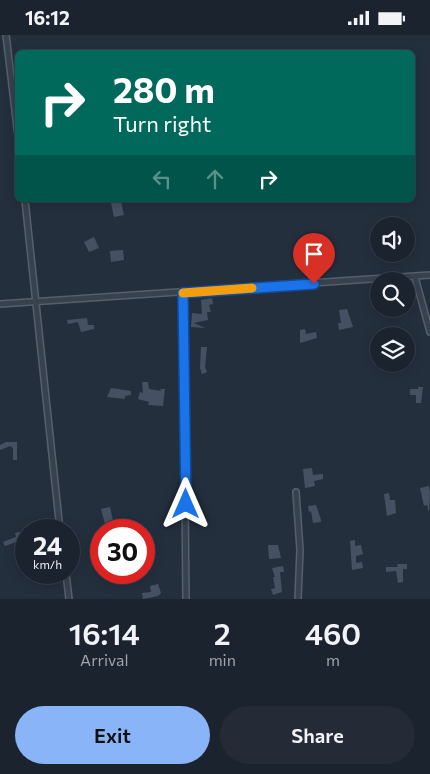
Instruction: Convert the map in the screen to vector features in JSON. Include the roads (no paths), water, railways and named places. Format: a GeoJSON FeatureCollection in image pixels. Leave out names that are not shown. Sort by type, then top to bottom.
{"type":"FeatureCollection","features":[{"type":"Feature","properties":{"kind":"street"},"geometry":{"type":"LineString","coordinates":[[6,35],[15,111]]}},
{"type":"Feature","properties":{"kind":"street"},"geometry":{"type":"LineString","coordinates":[[25,202],[27,237],[37,301],[59,519]]}},
{"type":"Feature","properties":{"kind":"street"},"geometry":{"type":"LineString","coordinates":[[430,275],[415,277],[430,332]]}},
{"type":"Feature","properties":{"kind":"street"},"geometry":{"type":"LineString","coordinates":[[0,304],[370,280]]}},
{"type":"Feature","properties":{"kind":"street"},"geometry":{"type":"LineString","coordinates":[[183,293],[186,599]]}},
{"type":"Feature","properties":{"kind":"street"},"geometry":{"type":"LineString","coordinates":[[296,492],[300,551],[298,599]]}},
{"type":"Feature","properties":{"kind":"street"},"geometry":{"type":"LineString","coordinates":[[67,584],[69,599]]}}]}
